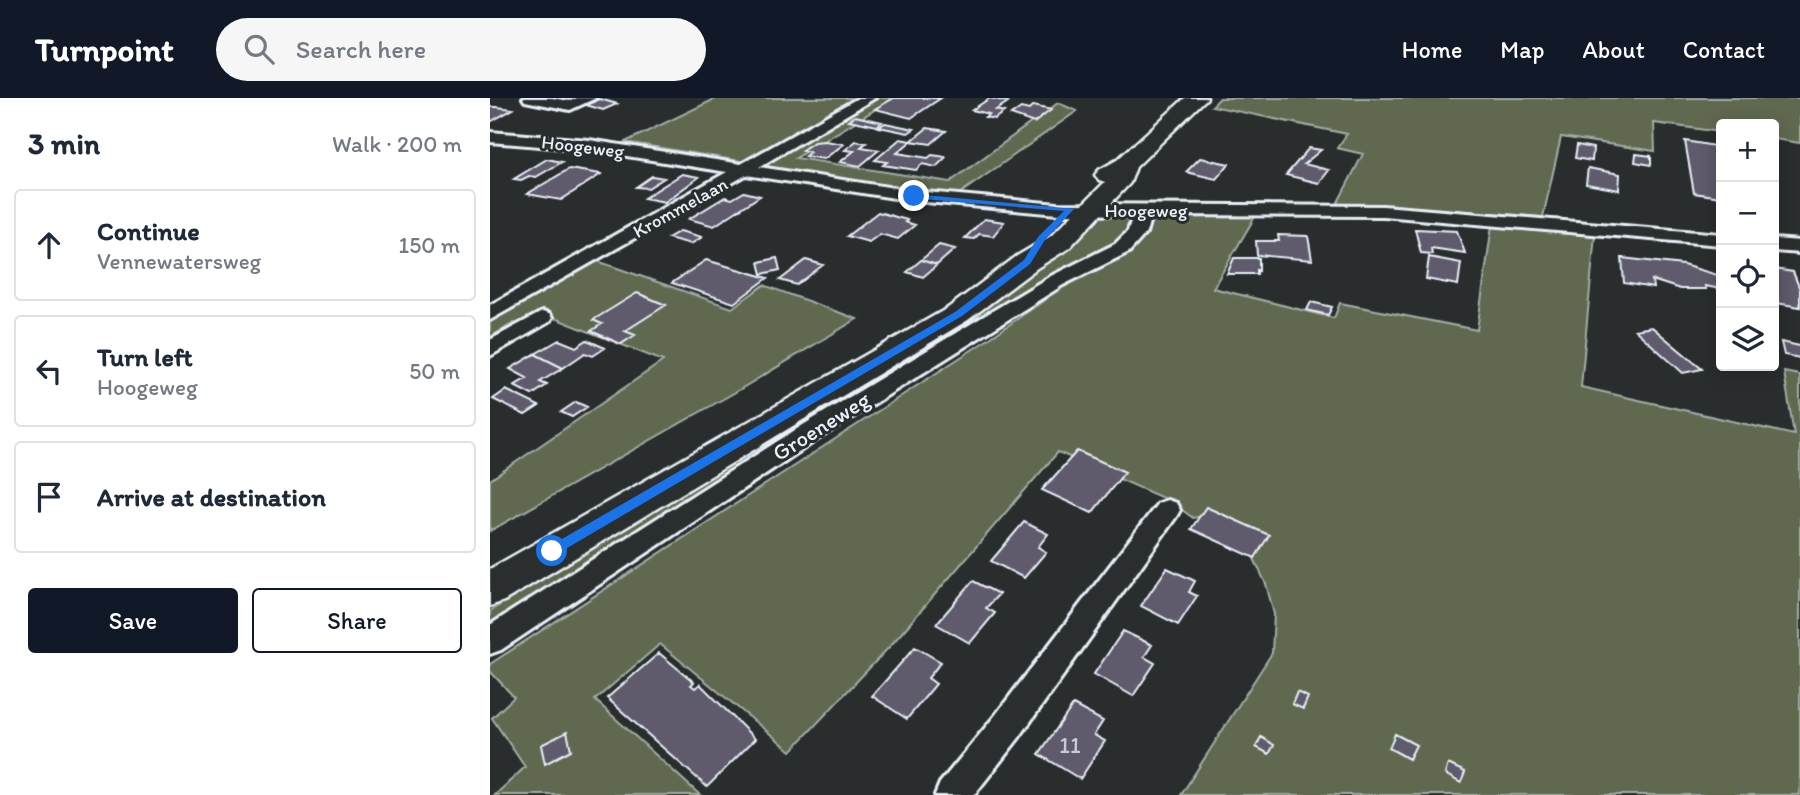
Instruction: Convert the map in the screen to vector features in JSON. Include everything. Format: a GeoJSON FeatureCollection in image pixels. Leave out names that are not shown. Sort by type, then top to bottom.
{"type":"FeatureCollection","features":[{"type":"Feature","properties":{"kind":"street"},"geometry":{"type":"LineString","coordinates":[[530,98],[570,106],[589,98]]}},
{"type":"Feature","properties":{"kind":"street","name":"Krommelaan"},"geometry":{"type":"LineString","coordinates":[[490,314],[868,98]]}},
{"type":"Feature","properties":{"kind":"street"},"geometry":{"type":"LineString","coordinates":[[490,589],[712,456],[948,320],[989,293],[1027,262],[1060,242],[1080,210],[1122,178],[1125,165],[1197,98]]}},
{"type":"Feature","properties":{"kind":"street","name":"Hoogeweg"},"geometry":{"type":"LineString","coordinates":[[490,137],[589,145],[914,196],[1080,210],[1383,211],[1716,240]]}},
{"type":"Feature","properties":{"kind":"street","name":"Groeneweg"},"geometry":{"type":"LineString","coordinates":[[490,641],[812,431],[1040,290],[1122,248],[1137,233],[1143,211]]}},
{"type":"Feature","properties":{"kind":"street"},"geometry":{"type":"LineString","coordinates":[[1779,245],[1800,247]]}},
{"type":"Feature","properties":{"kind":"street"},"geometry":{"type":"LineString","coordinates":[[490,349],[542,318]]}},
{"type":"Feature","properties":{"kind":"street"},"geometry":{"type":"LineString","coordinates":[[952,795],[1006,728],[1167,510]]}},
{"type":"Feature","properties":{"kind":"green space"},"geometry":{"type":"Polygon","coordinates":[[[717,98],[856,98],[746,162],[625,142],[717,98]]]}},
{"type":"Feature","properties":{"kind":"green space"},"geometry":{"type":"Polygon","coordinates":[[[875,98],[894,98],[796,158],[950,182],[1058,103],[1077,111],[959,194],[883,187],[767,169],[771,159],[875,98]]]}},
{"type":"Feature","properties":{"kind":"green space"},"geometry":{"type":"Polygon","coordinates":[[[1220,98],[1800,98],[1800,143],[1779,140],[1779,119],[1716,119],[1716,131],[1654,123],[1655,151],[1561,137],[1543,217],[1337,204],[1363,154],[1337,148],[1347,134],[1212,106],[1220,98]]]}},
{"type":"Feature","properties":{"kind":"green space"},"geometry":{"type":"Polygon","coordinates":[[[1155,215],[1256,215],[1213,288],[1334,318],[1340,303],[1477,330],[1492,225],[1595,234],[1581,387],[1794,435],[1784,372],[1800,375],[1800,795],[1181,795],[1272,653],[1274,614],[1266,584],[1249,548],[1203,516],[1193,518],[1170,501],[1058,452],[892,644],[791,751],[660,644],[595,700],[700,795],[495,795],[525,767],[492,718],[514,697],[490,671],[490,664],[987,340],[1046,299],[1045,293],[1125,251],[1149,218],[1155,215]]]}},
{"type":"Feature","properties":{"kind":"green space"},"geometry":{"type":"Polygon","coordinates":[[[1106,216],[1130,221],[1132,224],[1128,236],[490,632],[490,611],[1017,283],[1095,218],[1106,216]]]}},
{"type":"Feature","properties":{"kind":"green space"},"geometry":{"type":"Polygon","coordinates":[[[597,261],[732,308],[764,285],[857,319],[739,390],[490,531],[490,480],[663,361],[542,313],[519,326],[514,323],[490,337],[490,319],[597,261]]]}},
{"type":"Feature","properties":{"kind":"building"},"geometry":{"type":"Polygon","coordinates":[[[894,98],[941,98],[911,118],[875,109],[894,98]]]}},
{"type":"Feature","properties":{"kind":"building"},"geometry":{"type":"Polygon","coordinates":[[[990,98],[1008,102],[996,110],[1004,112],[994,119],[985,117],[989,114],[972,110],[990,98]]]}},
{"type":"Feature","properties":{"kind":"building"},"geometry":{"type":"Polygon","coordinates":[[[600,99],[617,104],[603,110],[586,105],[600,99]]]}},
{"type":"Feature","properties":{"kind":"building"},"geometry":{"type":"Polygon","coordinates":[[[1033,106],[1051,110],[1034,123],[1011,115],[1021,108],[1029,110],[1033,106]]]}},
{"type":"Feature","properties":{"kind":"building"},"geometry":{"type":"Polygon","coordinates":[[[490,107],[497,107],[513,109],[490,122],[490,107]]]}},
{"type":"Feature","properties":{"kind":"building"},"geometry":{"type":"Polygon","coordinates":[[[855,116],[882,122],[877,126],[849,120],[855,116]]]}},
{"type":"Feature","properties":{"kind":"building"},"geometry":{"type":"Polygon","coordinates":[[[885,123],[914,129],[908,133],[879,127],[885,123]]]}},
{"type":"Feature","properties":{"kind":"building"},"geometry":{"type":"Polygon","coordinates":[[[927,128],[946,131],[931,144],[911,141],[927,128]]]}},
{"type":"Feature","properties":{"kind":"building"},"geometry":{"type":"Polygon","coordinates":[[[900,139],[911,141],[897,153],[928,158],[932,155],[946,157],[936,167],[922,164],[916,170],[883,165],[887,162],[875,160],[900,139]]]}},
{"type":"Feature","properties":{"kind":"building"},"geometry":{"type":"Polygon","coordinates":[[[856,141],[866,143],[861,147],[879,150],[860,166],[840,162],[854,151],[845,150],[856,141]]]}},
{"type":"Feature","properties":{"kind":"building"},"geometry":{"type":"Polygon","coordinates":[[[1685,141],[1716,146],[1716,196],[1694,193],[1685,141]]]}},
{"type":"Feature","properties":{"kind":"building"},"geometry":{"type":"Polygon","coordinates":[[[814,142],[844,144],[824,159],[805,156],[810,152],[802,150],[814,142]]]}},
{"type":"Feature","properties":{"kind":"building"},"geometry":{"type":"Polygon","coordinates":[[[1577,145],[1593,148],[1592,161],[1575,158],[1577,145]]]}},
{"type":"Feature","properties":{"kind":"building"},"geometry":{"type":"Polygon","coordinates":[[[1309,148],[1321,150],[1304,164],[1329,170],[1319,183],[1286,175],[1309,148]]]}},
{"type":"Feature","properties":{"kind":"building"},"geometry":{"type":"Polygon","coordinates":[[[1636,154],[1651,156],[1651,165],[1635,162],[1636,154]]]}},
{"type":"Feature","properties":{"kind":"building"},"geometry":{"type":"Polygon","coordinates":[[[1200,158],[1229,164],[1216,179],[1186,172],[1200,158]]]}},
{"type":"Feature","properties":{"kind":"building"},"geometry":{"type":"Polygon","coordinates":[[[547,159],[562,162],[536,177],[514,179],[547,159]]]}},
{"type":"Feature","properties":{"kind":"building"},"geometry":{"type":"Polygon","coordinates":[[[1588,168],[1620,174],[1619,190],[1586,184],[1588,168]]]}},
{"type":"Feature","properties":{"kind":"building"},"geometry":{"type":"Polygon","coordinates":[[[569,169],[601,174],[561,200],[527,194],[569,169]]]}},
{"type":"Feature","properties":{"kind":"building"},"geometry":{"type":"Polygon","coordinates":[[[682,174],[699,177],[665,202],[644,198],[682,174]]]}},
{"type":"Feature","properties":{"kind":"building"},"geometry":{"type":"Polygon","coordinates":[[[652,176],[664,178],[648,188],[636,187],[652,176]]]}},
{"type":"Feature","properties":{"kind":"building"},"geometry":{"type":"Polygon","coordinates":[[[744,192],[760,196],[714,226],[689,219],[725,197],[732,199],[744,192]]]}},
{"type":"Feature","properties":{"kind":"building"},"geometry":{"type":"Polygon","coordinates":[[[878,212],[915,225],[898,239],[880,234],[869,242],[847,236],[878,212]]]}},
{"type":"Feature","properties":{"kind":"building"},"geometry":{"type":"Polygon","coordinates":[[[984,219],[1004,222],[993,236],[979,234],[974,239],[965,238],[984,219]]]}},
{"type":"Feature","properties":{"kind":"building"},"geometry":{"type":"Polygon","coordinates":[[[1415,229],[1457,231],[1465,253],[1431,248],[1432,254],[1421,253],[1415,229]]]}},
{"type":"Feature","properties":{"kind":"building"},"geometry":{"type":"Polygon","coordinates":[[[680,231],[702,237],[691,244],[668,238],[680,231]]]}},
{"type":"Feature","properties":{"kind":"building"},"geometry":{"type":"Polygon","coordinates":[[[1278,235],[1308,236],[1312,260],[1257,255],[1256,241],[1279,241],[1278,235]]]}},
{"type":"Feature","properties":{"kind":"building"},"geometry":{"type":"Polygon","coordinates":[[[939,245],[955,249],[937,265],[921,260],[939,245]]]}},
{"type":"Feature","properties":{"kind":"building"},"geometry":{"type":"Polygon","coordinates":[[[1429,257],[1461,263],[1458,285],[1426,279],[1429,257]]]}},
{"type":"Feature","properties":{"kind":"building"},"geometry":{"type":"Polygon","coordinates":[[[777,258],[780,270],[762,274],[759,262],[777,258]]]}},
{"type":"Feature","properties":{"kind":"building"},"geometry":{"type":"Polygon","coordinates":[[[1234,258],[1259,258],[1259,271],[1257,270],[1257,274],[1227,274],[1234,258]]]}},
{"type":"Feature","properties":{"kind":"building"},"geometry":{"type":"Polygon","coordinates":[[[1622,258],[1683,265],[1716,275],[1716,288],[1705,286],[1706,289],[1680,289],[1652,280],[1653,288],[1624,283],[1622,258]]]}},
{"type":"Feature","properties":{"kind":"building"},"geometry":{"type":"Polygon","coordinates":[[[706,260],[768,278],[734,303],[672,283],[706,260]]]}},
{"type":"Feature","properties":{"kind":"building"},"geometry":{"type":"Polygon","coordinates":[[[806,260],[823,265],[797,285],[780,280],[806,260]]]}},
{"type":"Feature","properties":{"kind":"building"},"geometry":{"type":"Polygon","coordinates":[[[921,260],[937,265],[923,277],[907,272],[921,260]]]}},
{"type":"Feature","properties":{"kind":"building"},"geometry":{"type":"Polygon","coordinates":[[[1779,270],[1793,272],[1800,289],[1800,307],[1779,304],[1779,270]]]}},
{"type":"Feature","properties":{"kind":"building"},"geometry":{"type":"Polygon","coordinates":[[[637,293],[666,305],[625,331],[635,335],[621,344],[591,331],[602,324],[593,320],[637,293]]]}},
{"type":"Feature","properties":{"kind":"building"},"geometry":{"type":"Polygon","coordinates":[[[1311,302],[1332,307],[1328,315],[1307,310],[1311,302]]]}},
{"type":"Feature","properties":{"kind":"building"},"geometry":{"type":"Polygon","coordinates":[[[1652,327],[1702,369],[1683,373],[1635,330],[1652,327]]]}},
{"type":"Feature","properties":{"kind":"building"},"geometry":{"type":"Polygon","coordinates":[[[559,340],[576,347],[587,340],[605,348],[593,356],[585,353],[563,368],[535,354],[559,340]]]}},
{"type":"Feature","properties":{"kind":"building"},"geometry":{"type":"Polygon","coordinates":[[[1781,342],[1800,346],[1800,358],[1784,355],[1781,342]]]}},
{"type":"Feature","properties":{"kind":"building"},"geometry":{"type":"Polygon","coordinates":[[[535,354],[563,368],[540,382],[547,385],[532,395],[514,386],[527,378],[510,369],[535,354]]]}},
{"type":"Feature","properties":{"kind":"building"},"geometry":{"type":"Polygon","coordinates":[[[506,390],[539,406],[525,415],[493,399],[506,390]]]}},
{"type":"Feature","properties":{"kind":"building"},"geometry":{"type":"Polygon","coordinates":[[[576,402],[587,407],[572,417],[561,412],[576,402]]]}},
{"type":"Feature","properties":{"kind":"building"},"geometry":{"type":"Polygon","coordinates":[[[1077,451],[1125,472],[1092,513],[1042,490],[1077,451]]]}},
{"type":"Feature","properties":{"kind":"building"},"geometry":{"type":"Polygon","coordinates":[[[1206,507],[1269,535],[1255,558],[1191,529],[1206,507]]]}},
{"type":"Feature","properties":{"kind":"building"},"geometry":{"type":"Polygon","coordinates":[[[1024,522],[1048,534],[1038,547],[1046,552],[1024,578],[991,561],[1024,522]]]}},
{"type":"Feature","properties":{"kind":"building"},"geometry":{"type":"Polygon","coordinates":[[[1167,568],[1195,581],[1189,592],[1197,596],[1178,625],[1141,606],[1167,568]]]}},
{"type":"Feature","properties":{"kind":"building"},"geometry":{"type":"Polygon","coordinates":[[[973,581],[999,594],[986,608],[995,613],[970,643],[936,624],[973,581]]]}},
{"type":"Feature","properties":{"kind":"building"},"geometry":{"type":"Polygon","coordinates":[[[1123,631],[1152,645],[1144,657],[1155,663],[1133,696],[1094,674],[1123,631]]]}},
{"type":"Feature","properties":{"kind":"building"},"geometry":{"type":"Polygon","coordinates":[[[915,647],[941,662],[928,678],[936,684],[907,719],[872,696],[915,647]]]}},
{"type":"Feature","properties":{"kind":"building"},"geometry":{"type":"Polygon","coordinates":[[[659,653],[694,682],[691,685],[695,688],[700,684],[755,739],[707,787],[607,698],[659,653]]]}},
{"type":"Feature","properties":{"kind":"building"},"geometry":{"type":"Polygon","coordinates":[[[1297,692],[1308,697],[1303,709],[1292,704],[1297,692]]]}},
{"type":"Feature","properties":{"kind":"building"},"geometry":{"type":"Polygon","coordinates":[[[1073,705],[1103,721],[1094,735],[1105,741],[1080,779],[1039,754],[1073,705]]]}},
{"type":"Feature","properties":{"kind":"building"},"geometry":{"type":"Polygon","coordinates":[[[567,732],[571,750],[545,764],[541,745],[567,732]]]}},
{"type":"Feature","properties":{"kind":"building"},"geometry":{"type":"Polygon","coordinates":[[[1395,734],[1416,745],[1409,759],[1389,748],[1395,734]]]}},
{"type":"Feature","properties":{"kind":"building"},"geometry":{"type":"Polygon","coordinates":[[[1261,737],[1274,745],[1269,754],[1256,747],[1261,737]]]}},
{"type":"Feature","properties":{"kind":"building"},"geometry":{"type":"Polygon","coordinates":[[[1448,764],[1465,772],[1461,783],[1445,774],[1448,764]]]}},
{"type":"Feature","properties":{"kind":"route"},"geometry":{"type":"LineString","coordinates":[[552,551],[958,314],[1027,262],[1041,239],[1070,209],[914,196]]}}]}
